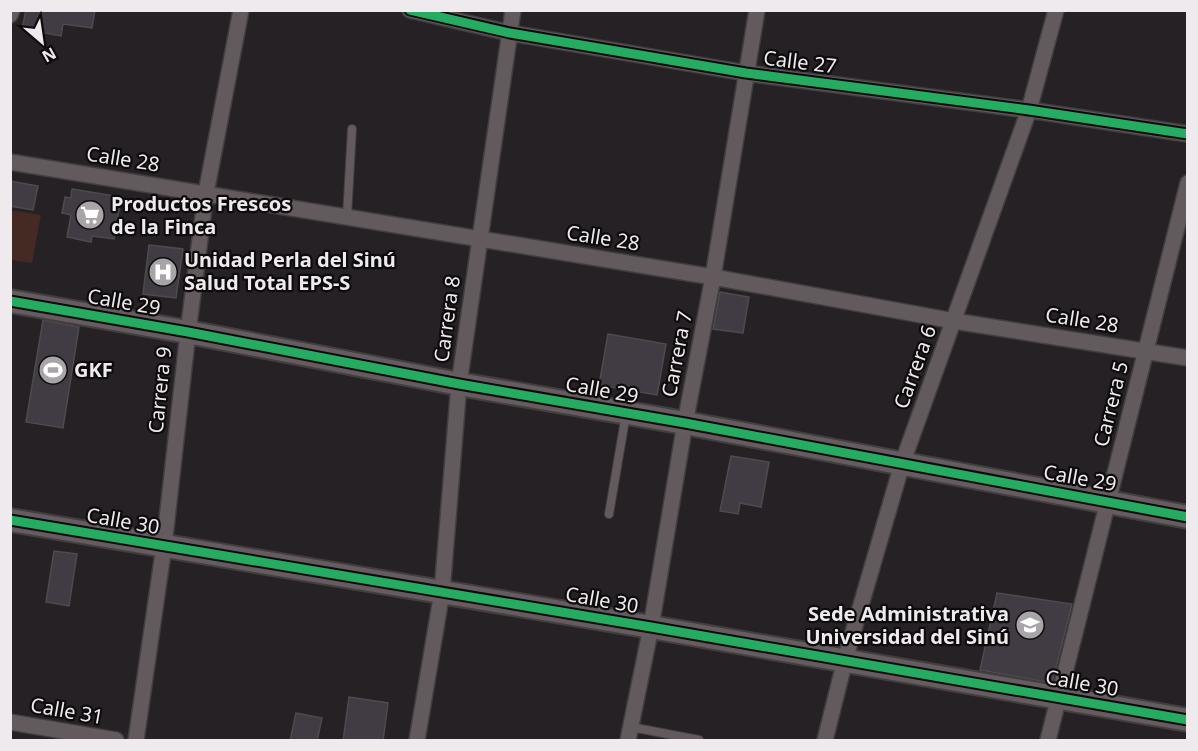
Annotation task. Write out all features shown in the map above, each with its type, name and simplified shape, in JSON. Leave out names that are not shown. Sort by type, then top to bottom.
[{"type":"street","points":[[10,15],[12,10]]},
{"type":"street","name":"Carrera 9","points":[[136,741],[164,546],[206,193],[241,10]]},
{"type":"street","name":"Calle 27","points":[[410,10],[510,33],[746,73],[1029,110],[1188,134]]},
{"type":"street","name":"Carrera 8","points":[[417,741],[442,592],[459,384],[513,10]]},
{"type":"street","name":"Carrera 7","points":[[629,734],[651,627],[713,277],[757,10]]},
{"type":"street","name":"Carrera 6","points":[[825,741],[845,660],[902,464],[1029,110],[1056,10]]},
{"type":"street","name":"Calle 28","points":[[10,162],[347,216],[480,240],[713,277],[954,321],[1188,358]]},
{"type":"street","name":"Carrera 5","points":[[1048,741],[1188,183]]},
{"type":"street","name":"Calle 29","points":[[10,301],[188,332],[459,384],[686,423],[1188,517]]},
{"type":"street","name":"Calle 30","points":[[10,520],[651,627],[1188,720]]},
{"type":"street","name":"Calle 31","points":[[10,722],[116,741]]},
{"type":"lane","points":[[347,216],[352,129]]},
{"type":"lane","points":[[609,514],[626,413]]},
{"type":"lane","points":[[629,734],[699,741]]},
{"type":"shaded area","points":[[10,210],[41,215],[32,263],[11,260]]},
{"type":"building","points":[[26,10],[95,10],[92,28],[63,24],[61,36],[22,29]]},
{"type":"building","points":[[10,181],[38,186],[33,210],[10,206]]},
{"type":"building","points":[[72,189],[121,197],[114,239],[92,236],[91,242],[67,237],[71,215],[62,213],[65,197],[71,198]]},
{"type":"building","points":[[149,245],[183,249],[176,298],[143,294]]},
{"type":"building","points":[[720,292],[749,297],[743,333],[713,329]]},
{"type":"building","points":[[43,320],[79,327],[63,428],[26,422]]},
{"type":"building","points":[[608,334],[666,344],[657,395],[599,385]]},
{"type":"building","points":[[731,456],[769,462],[761,507],[740,503],[738,514],[720,511]]},
{"type":"building","points":[[54,551],[77,554],[69,606],[46,602]]},
{"type":"building","name":"Sede Administrativa Universidad del Sinú","points":[[997,593],[1072,604],[1052,683],[980,670]]},
{"type":"building","points":[[349,697],[388,703],[383,741],[343,741]]},
{"type":"building","points":[[296,713],[322,718],[317,741],[290,741]]},
{"type":"cycle path","points":[[410,10],[510,33],[746,73],[1029,110],[1188,134]]},
{"type":"cycle path","points":[[10,301],[1188,517]]},
{"type":"cycle path","points":[[10,520],[651,627],[1188,720]]},
{"type":"place","name":"Productos Frescos de la Finca","points":[[90,215]]},
{"type":"place","name":"Unidad Perla del Sinú Salud Total EPS-S","points":[[163,272]]},
{"type":"place","name":"GKF","points":[[53,370]]},
{"type":"place","name":"Sede Administrativa Universidad del Sinú","points":[[1030,625]]}]
